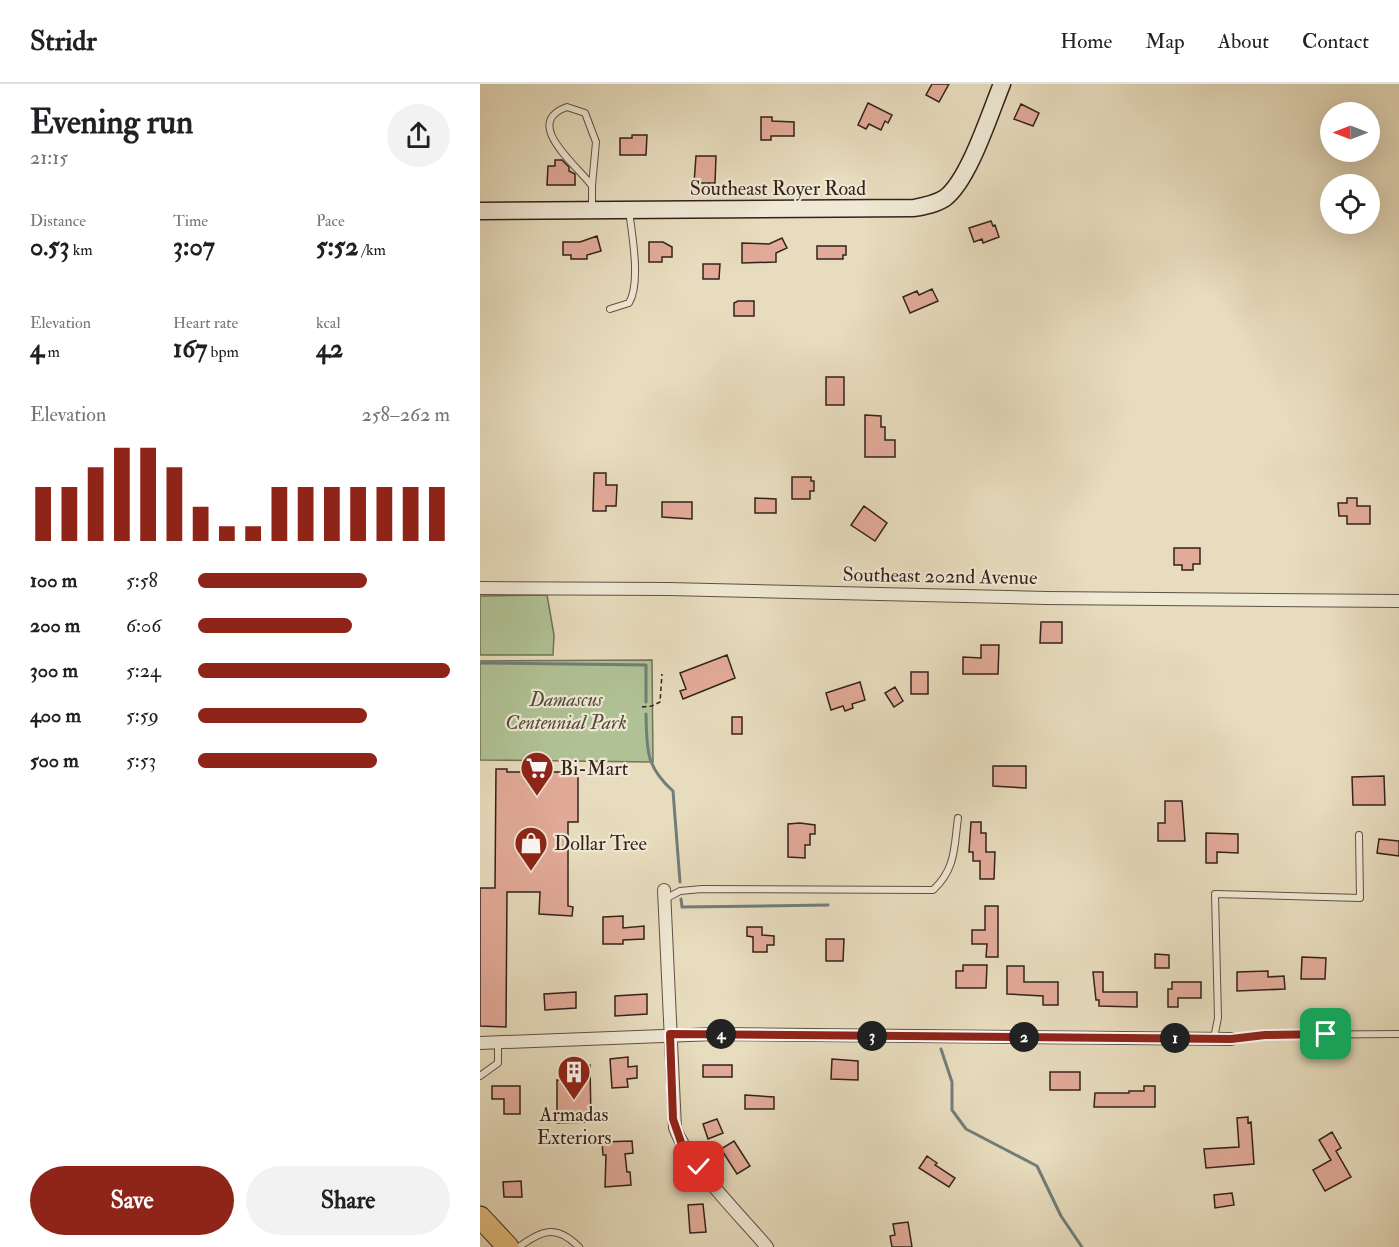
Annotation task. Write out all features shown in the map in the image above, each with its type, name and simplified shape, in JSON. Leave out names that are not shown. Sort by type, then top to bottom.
[{"type":"highway","points":[[480,1217],[508,1247]]},
{"type":"street","name":"Southeast Royer Road","points":[[480,211],[914,208],[936,203],[959,182],[1002,84]]},
{"type":"street","name":"Southeast 202nd Avenue","points":[[480,588],[668,589],[1046,598],[1399,601]]},
{"type":"street","points":[[665,895],[673,1119],[678,1137],[699,1167],[767,1247]]},
{"type":"street","points":[[480,1043],[670,1034],[1231,1039]]},
{"type":"lane","points":[[592,186],[555,146],[550,137],[550,121],[553,115],[561,109],[567,107],[585,113],[597,142],[592,210]]},
{"type":"lane","points":[[610,309],[629,303],[633,297],[634,256],[629,210]]},
{"type":"lane","points":[[665,895],[702,889],[933,890],[944,881],[951,868],[958,818]]},
{"type":"lane","points":[[1214,1038],[1218,1018],[1215,894],[1360,898],[1359,835]]},
{"type":"lane","points":[[1231,1039],[1265,1035],[1399,1034]]},
{"type":"lane","points":[[480,1076],[498,1063],[498,1042]]},
{"type":"lane","points":[[519,1247],[531,1238],[554,1231],[567,1235],[579,1247]]},
{"type":"path","points":[[642,707],[660,702],[662,674]]},
{"type":"green space","points":[[547,595],[554,635],[553,655],[480,655],[480,596]]},
{"type":"green space","name":"Damascus Centennial Park","points":[[652,660],[653,762],[480,760],[480,661]]},
{"type":"building","points":[[932,84],[949,84],[939,102],[926,95]]},
{"type":"building","points":[[868,103],[892,115],[888,123],[885,121],[881,130],[869,124],[866,129],[858,125]]},
{"type":"building","points":[[1021,104],[1039,113],[1033,126],[1014,119]]},
{"type":"building","points":[[761,117],[772,117],[772,121],[794,122],[794,136],[771,136],[771,140],[761,140]]},
{"type":"building","points":[[632,135],[647,135],[646,155],[620,155],[620,138],[632,138]]},
{"type":"building","points":[[696,156],[716,156],[715,183],[694,183]]},
{"type":"building","points":[[555,160],[562,160],[569,167],[569,171],[575,174],[575,185],[547,185],[548,166],[555,166]]},
{"type":"building","points":[[991,221],[999,237],[983,243],[982,239],[974,242],[969,228]]},
{"type":"building","points":[[597,236],[601,251],[587,255],[587,259],[571,259],[571,255],[563,255],[563,242],[580,242]]},
{"type":"building","points":[[782,238],[787,248],[776,253],[776,262],[742,263],[742,243],[769,244]]},
{"type":"building","points":[[649,242],[663,242],[672,247],[672,257],[662,257],[662,262],[649,262]]},
{"type":"building","points":[[817,246],[846,246],[846,255],[843,255],[843,259],[817,259]]},
{"type":"building","points":[[703,264],[720,264],[719,279],[703,279]]},
{"type":"building","points":[[932,289],[938,301],[910,313],[903,297],[917,291],[919,295]]},
{"type":"building","points":[[754,301],[754,316],[734,316],[734,303]]},
{"type":"building","points":[[826,377],[844,377],[844,405],[826,405]]},
{"type":"building","points":[[865,415],[881,416],[881,427],[885,427],[885,440],[895,440],[895,457],[865,457]]},
{"type":"building","points":[[594,473],[606,473],[606,485],[617,485],[616,506],[606,506],[606,511],[593,511]]},
{"type":"building","points":[[792,477],[811,477],[811,481],[814,481],[814,491],[810,491],[810,499],[792,499]]},
{"type":"building","points":[[755,498],[776,499],[776,513],[755,513]]},
{"type":"building","points":[[1347,498],[1357,498],[1357,506],[1370,506],[1370,524],[1347,524],[1347,516],[1339,516],[1338,503],[1347,503]]},
{"type":"building","points":[[662,502],[692,502],[692,519],[662,517]]},
{"type":"building","points":[[864,506],[887,523],[875,541],[851,525]]},
{"type":"building","points":[[1174,548],[1200,548],[1200,564],[1193,564],[1193,570],[1182,570],[1182,565],[1174,565]]},
{"type":"building","points":[[1041,622],[1062,622],[1062,643],[1040,643]]},
{"type":"building","points":[[981,645],[999,645],[998,674],[963,674],[963,657],[981,658]]},
{"type":"building","points":[[727,655],[735,678],[683,699],[680,691],[686,689],[680,673]]},
{"type":"building","points":[[911,672],[928,672],[928,694],[911,694]]},
{"type":"building","points":[[860,682],[865,700],[852,704],[853,708],[845,711],[843,706],[831,710],[826,693]]},
{"type":"building","points":[[895,687],[903,701],[894,707],[885,693]]},
{"type":"building","points":[[732,717],[742,717],[742,734],[732,734]]},
{"type":"building","points":[[993,766],[1026,766],[1026,788],[993,786]]},
{"type":"building","points":[[496,769],[507,769],[507,772],[578,772],[578,822],[568,822],[568,906],[573,907],[572,916],[539,914],[540,892],[507,892],[506,1027],[480,1026],[480,888],[495,888]]},
{"type":"building","points":[[1384,776],[1385,805],[1353,805],[1352,777]]},
{"type":"building","points":[[1165,801],[1182,801],[1185,841],[1158,841],[1158,823],[1165,823]]},
{"type":"building","points":[[971,822],[981,822],[981,833],[986,833],[986,852],[995,852],[994,879],[980,879],[980,861],[973,861],[973,852],[969,852]]},
{"type":"building","points":[[788,824],[815,825],[815,834],[810,834],[810,845],[805,845],[805,858],[788,857]]},
{"type":"building","points":[[1206,833],[1238,834],[1238,853],[1217,852],[1217,863],[1206,863]]},
{"type":"building","points":[[1379,839],[1399,841],[1399,856],[1377,853]]},
{"type":"building","points":[[985,906],[998,906],[998,957],[986,957],[987,944],[972,944],[972,930],[985,930]]},
{"type":"building","points":[[623,916],[623,928],[644,926],[644,939],[623,940],[623,944],[603,944],[603,917]]},
{"type":"building","points":[[747,927],[762,927],[762,935],[774,936],[774,945],[767,945],[767,952],[753,952],[753,937],[747,936]]},
{"type":"building","points":[[826,939],[844,939],[843,961],[826,961]]},
{"type":"building","points":[[1155,954],[1169,955],[1169,968],[1155,968]]},
{"type":"building","points":[[1302,957],[1326,958],[1325,979],[1301,979]]},
{"type":"building","points":[[963,965],[987,965],[986,988],[956,988],[956,971],[963,971]]},
{"type":"building","points":[[1007,966],[1024,966],[1024,982],[1058,982],[1058,1005],[1043,1005],[1043,996],[1007,994]]},
{"type":"building","points":[[1268,971],[1268,977],[1284,976],[1285,989],[1237,991],[1237,972]]},
{"type":"building","points":[[1093,972],[1103,972],[1103,992],[1137,992],[1137,1007],[1099,1006],[1099,1000],[1096,1000]]},
{"type":"building","points":[[1172,982],[1201,982],[1201,998],[1178,998],[1178,1007],[1168,1007],[1168,989],[1172,989]]},
{"type":"building","points":[[576,992],[576,1008],[545,1010],[544,994]]},
{"type":"building","points":[[647,994],[647,1014],[615,1016],[615,996]]},
{"type":"building","points":[[628,1057],[628,1067],[637,1066],[637,1078],[627,1079],[628,1087],[612,1088],[610,1059]]},
{"type":"building","points":[[832,1059],[858,1061],[858,1080],[831,1079]]},
{"type":"building","name":"Armadas Exteriors","points":[[590,1065],[591,1122],[557,1123],[557,1080],[570,1080],[569,1066]]},
{"type":"building","points":[[703,1065],[732,1065],[732,1077],[703,1077]]},
{"type":"building","points":[[1050,1072],[1080,1072],[1080,1090],[1050,1090]]},
{"type":"building","points":[[492,1086],[520,1086],[520,1114],[504,1114],[504,1099],[492,1099]]},
{"type":"building","points":[[1144,1086],[1155,1086],[1155,1107],[1094,1107],[1095,1093],[1144,1091]]},
{"type":"building","points":[[745,1095],[774,1097],[774,1109],[745,1109]]},
{"type":"building","points":[[1248,1117],[1248,1123],[1251,1122],[1254,1164],[1206,1168],[1204,1149],[1239,1147],[1237,1118]]},
{"type":"building","points":[[717,1119],[723,1133],[708,1139],[703,1124]]},
{"type":"building","points":[[1332,1132],[1341,1148],[1336,1151],[1351,1177],[1325,1191],[1313,1170],[1331,1160],[1319,1140]]},
{"type":"building","points":[[632,1141],[633,1153],[625,1154],[631,1185],[605,1187],[606,1155],[603,1155],[602,1142]]},
{"type":"building","points":[[734,1141],[750,1166],[737,1174],[721,1149]]},
{"type":"building","points":[[927,1156],[937,1163],[935,1165],[955,1178],[949,1187],[919,1168]]},
{"type":"building","points":[[521,1181],[522,1197],[504,1197],[503,1182]]},
{"type":"building","points":[[1232,1193],[1234,1205],[1215,1208],[1214,1195]]},
{"type":"building","points":[[703,1204],[706,1232],[690,1233],[688,1205]]},
{"type":"building","points":[[908,1222],[912,1247],[892,1247],[890,1236],[895,1235],[893,1224]]},
{"type":"waterway","points":[[480,663],[646,665],[646,702]]},
{"type":"waterway","points":[[646,714],[649,756],[652,765],[673,791],[680,882]]},
{"type":"waterway","points":[[681,899],[682,907],[828,905]]},
{"type":"waterway","points":[[941,1049],[952,1082],[952,1110],[966,1129],[1037,1166],[1061,1216],[1082,1247]]},
{"type":"place","name":"Bi-Mart","points":[[537,797]]},
{"type":"place","name":"Dollar Tree","points":[[531,872]]},
{"type":"place","name":"Armadas Exteriors","points":[[574,1101]]},
{"type":"route","points":[[699,1167],[682,1145],[673,1119],[670,1034],[1231,1039],[1265,1035],[1326,1034]]}]
